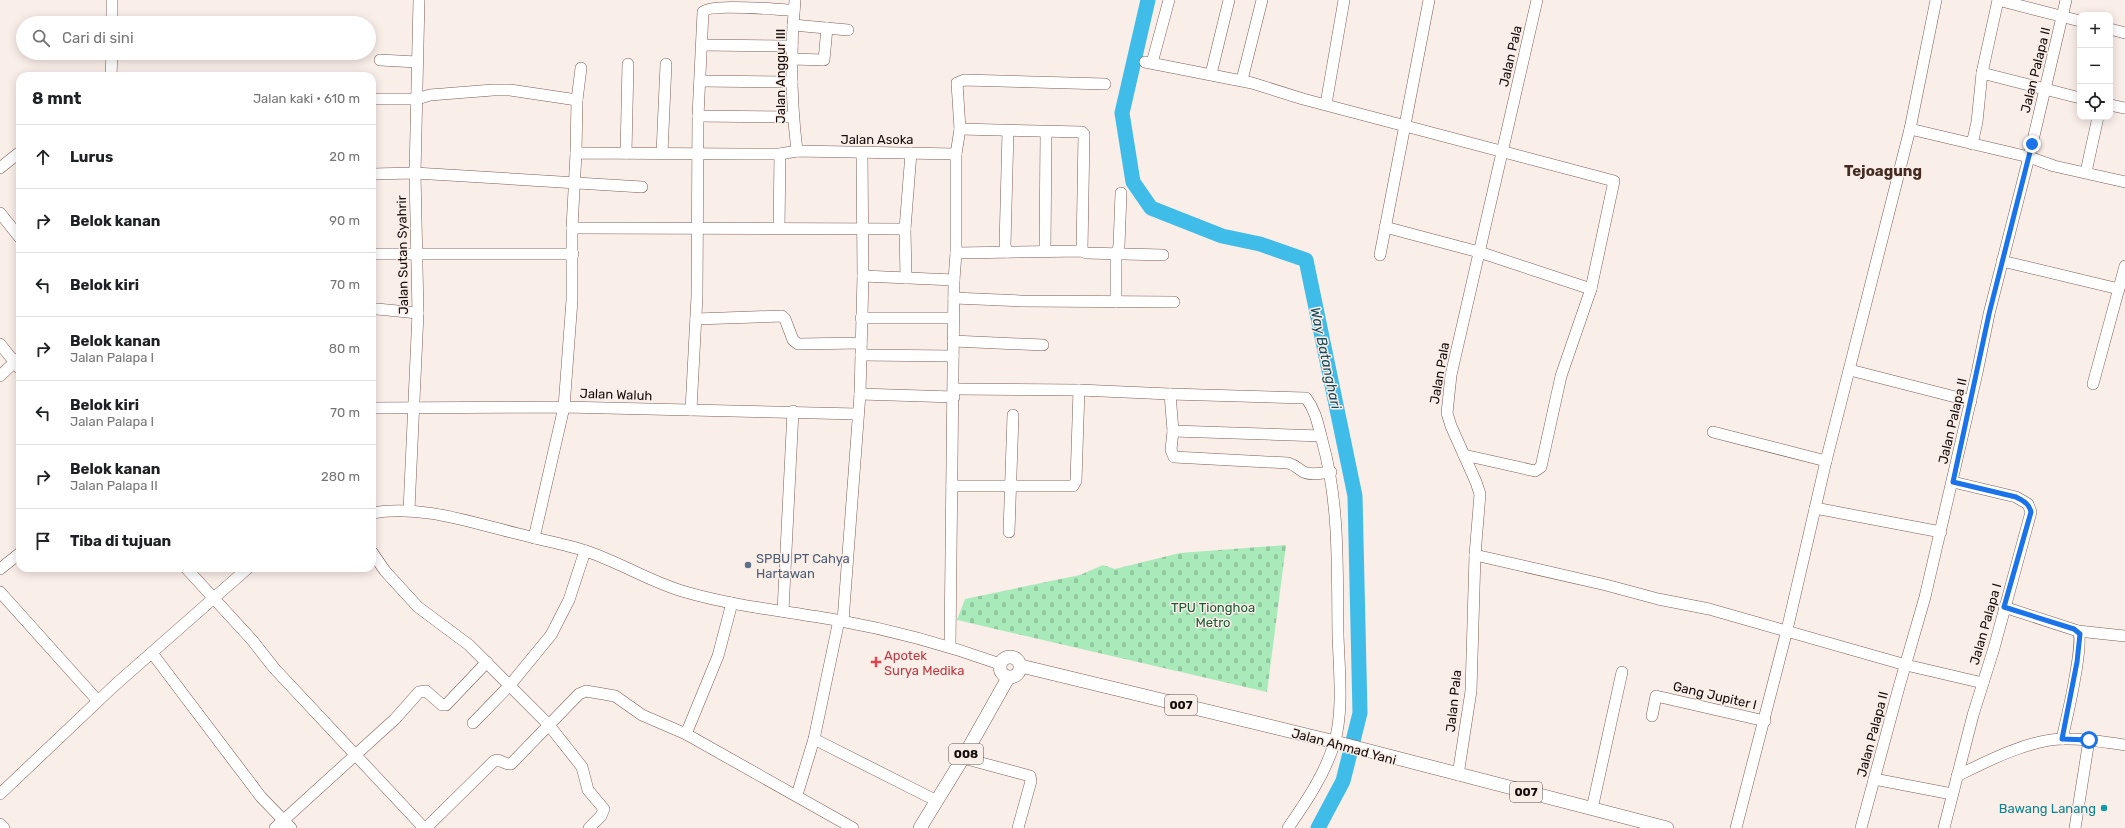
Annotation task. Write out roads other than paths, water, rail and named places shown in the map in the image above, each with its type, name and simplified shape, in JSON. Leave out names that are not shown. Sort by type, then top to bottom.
[{"type":"main road","points":[[1008,678],[1000,671],[1000,664],[1002,660],[1010,656],[1017,659],[1021,666]]},
{"type":"main road","name":"Jalan Ahmad Yani","points":[[1021,666],[1338,743],[1667,828]]},
{"type":"main road","name":"008","points":[[920,828],[963,758],[1008,678],[1018,674],[1021,666]]},
{"type":"street","points":[[112,0],[112,16]]},
{"type":"street","name":"Jalan Sutan Syahrir","points":[[409,510],[415,408],[418,313],[415,173],[419,0]]},
{"type":"street","points":[[1168,0],[1148,62],[1242,80],[1303,99],[1503,150],[1614,181],[1591,289],[1561,376],[1540,469],[1535,471],[1464,454]]},
{"type":"street","points":[[1211,74],[1229,0]]},
{"type":"street","points":[[1242,80],[1262,0]]},
{"type":"street","points":[[1326,104],[1344,0]]},
{"type":"street","points":[[1380,254],[1429,0]]},
{"type":"street","name":"Jalan Pala","points":[[1458,775],[1471,691],[1475,555],[1480,494],[1464,454],[1450,426],[1447,405],[1451,375],[1537,0]]},
{"type":"street","points":[[1736,828],[1765,721],[1826,461],[1910,128],[1936,0]]},
{"type":"street","points":[[1972,144],[1977,122],[1982,74],[1998,0],[2062,18],[2077,20]]},
{"type":"street","name":"Jalan Palapa II","points":[[1861,828],[1941,532],[2002,261],[2029,157],[2066,0]]},
{"type":"street","points":[[691,410],[696,319],[698,116],[703,12],[708,8],[724,4],[794,5]]},
{"type":"street","name":"Jalan Anggur III","points":[[794,5],[792,82],[793,117],[797,151]]},
{"type":"street","points":[[793,25],[848,30]]},
{"type":"street","points":[[792,59],[824,60],[827,28]]},
{"type":"street","points":[[2113,30],[2125,33]]},
{"type":"street","points":[[702,45],[792,46]]},
{"type":"street","points":[[111,72],[112,60]]},
{"type":"street","points":[[380,60],[417,62]]},
{"type":"street","points":[[626,153],[628,64]]},
{"type":"street","points":[[662,153],[666,64]]},
{"type":"street","points":[[534,538],[564,407],[572,300],[572,228],[577,100],[581,68]]},
{"type":"street","points":[[1982,74],[2077,97]]},
{"type":"street","points":[[700,81],[792,82]]},
{"type":"street","points":[[950,646],[954,393],[953,318],[956,253],[956,154],[960,128],[957,87],[960,81],[1105,84]]},
{"type":"street","points":[[376,99],[417,99],[430,95],[510,90],[577,100]]},
{"type":"street","points":[[2113,106],[2125,108]]},
{"type":"street","points":[[698,116],[793,117]]},
{"type":"street","points":[[2086,172],[2097,120]]},
{"type":"street","points":[[960,128],[1008,131],[1082,132],[1085,135],[1082,251]]},
{"type":"street","points":[[1910,128],[2029,157],[2054,166],[2125,182]]},
{"type":"street","points":[[1007,252],[1008,131]]},
{"type":"street","points":[[1045,252],[1046,132]]},
{"type":"street","name":"Jalan Asoka","points":[[576,153],[780,154],[797,151],[956,154]]},
{"type":"street","points":[[797,795],[814,739],[841,621],[860,394],[863,276],[862,153]]},
{"type":"street","points":[[906,278],[905,229],[911,153]]},
{"type":"street","points":[[779,228],[780,154]]},
{"type":"street","points":[[0,168],[16,155]]},
{"type":"street","points":[[376,174],[415,173],[642,187]]},
{"type":"street","points":[[1116,302],[1116,254],[1118,246],[1121,193]]},
{"type":"street","points":[[0,213],[16,233]]},
{"type":"street","points":[[1385,226],[1479,252],[1591,289]]},
{"type":"street","points":[[572,228],[905,229]]},
{"type":"street","points":[[956,253],[1082,251],[1086,253],[1163,255]]},
{"type":"street","points":[[376,254],[573,254]]},
{"type":"street","points":[[2002,261],[2119,290]]},
{"type":"street","points":[[2094,384],[2125,266]]},
{"type":"street","points":[[863,276],[954,280]]},
{"type":"street","points":[[954,298],[1174,302]]},
{"type":"street","points":[[377,310],[418,313]]},
{"type":"street","points":[[696,319],[782,316],[785,319],[793,340],[798,344],[861,343]]},
{"type":"street","points":[[861,318],[953,318]]},
{"type":"street","points":[[953,341],[1043,345]]},
{"type":"street","points":[[0,344],[16,361]]},
{"type":"street","points":[[861,356],[953,356]]},
{"type":"street","points":[[0,376],[16,364]]},
{"type":"street","points":[[1850,370],[1971,401]]},
{"type":"street","points":[[860,394],[1079,390],[1306,398],[1312,406],[1331,472],[1338,556],[1338,743],[1288,828]]},
{"type":"street","points":[[952,486],[1071,486],[1074,484],[1078,445],[1079,390]]},
{"type":"street","points":[[1170,394],[1173,431],[1171,450],[1174,456],[1288,463],[1296,465],[1303,472],[1319,474],[1331,472]]},
{"type":"street","name":"Jalan Waluh","points":[[376,408],[564,407],[793,411],[858,414]]},
{"type":"street","points":[[783,611],[793,411]]},
{"type":"street","points":[[1009,532],[1013,415]]},
{"type":"street","points":[[1173,431],[1321,436]]},
{"type":"street","points":[[1713,432],[1826,461]]},
{"type":"street","name":"Jalan Palapa I","points":[[1944,828],[1952,794],[2031,512],[2025,501],[2016,497],[1953,482]]},
{"type":"street","points":[[1815,508],[1941,532]]},
{"type":"street","points":[[376,512],[409,510],[455,518],[585,551],[625,566],[653,581],[682,591],[732,603],[841,621],[950,646],[1000,664]]},
{"type":"street","points":[[473,724],[510,685],[551,635],[569,600],[585,551]]},
{"type":"street","points":[[1475,555],[1606,585],[1658,599],[1709,609],[1906,665],[1983,683]]},
{"type":"street","points":[[0,569],[16,556]]},
{"type":"street","points":[[376,558],[385,571],[418,607],[469,645],[510,685],[548,724],[582,767],[588,790],[604,809],[601,816],[589,828]]},
{"type":"street","points":[[190,572],[274,668],[425,828],[447,809],[494,761],[500,760],[507,764],[511,764],[548,724],[579,694],[586,691],[615,696],[642,715],[686,734],[797,795],[853,828]]},
{"type":"street","points":[[0,794],[98,701],[243,572]]},
{"type":"street","points":[[0,592],[98,701]]},
{"type":"street","points":[[686,734],[718,656],[732,603]]},
{"type":"street","points":[[2004,607],[2078,631],[2125,636]]},
{"type":"street","points":[[2062,739],[2081,639],[2078,631]]},
{"type":"street","points":[[152,653],[283,826],[394,719],[419,692],[426,691],[442,705],[446,705],[487,662]]},
{"type":"street","points":[[1592,809],[1622,672]]},
{"type":"street","name":"Gang Jupiter I","points":[[1652,716],[1656,696],[1765,721]]},
{"type":"street","points":[[814,739],[937,801]]},
{"type":"street","points":[[1957,776],[1997,756],[2031,745],[2062,739],[2089,740],[2125,745]]},
{"type":"street","points":[[2075,828],[2089,740]]},
{"type":"street","points":[[963,758],[1030,776],[1031,781],[1018,828]]},
{"type":"street","points":[[1874,779],[1952,794]]},
{"type":"street","points":[[0,824],[4,828]]},
{"type":"waterway","name":"Way Batanghari","points":[[1148,0],[1122,113],[1133,182],[1151,208],[1222,236],[1260,244],[1306,260],[1355,496],[1360,713],[1343,781],[1318,828]]},
{"type":"place","name":"SPBU PT Cahya Hartawan","points":[[748,565]]},
{"type":"place","name":"Apotek Surya Medika","points":[[876,662]]},
{"type":"place","name":"Bawang Lanang","points":[[2104,808]]},
{"type":"district","name":"Tejoagung","points":[[1883,171]]},
{"type":"park label","name":"TPU Tionghoa Metro","points":[[1213,614]]}]
